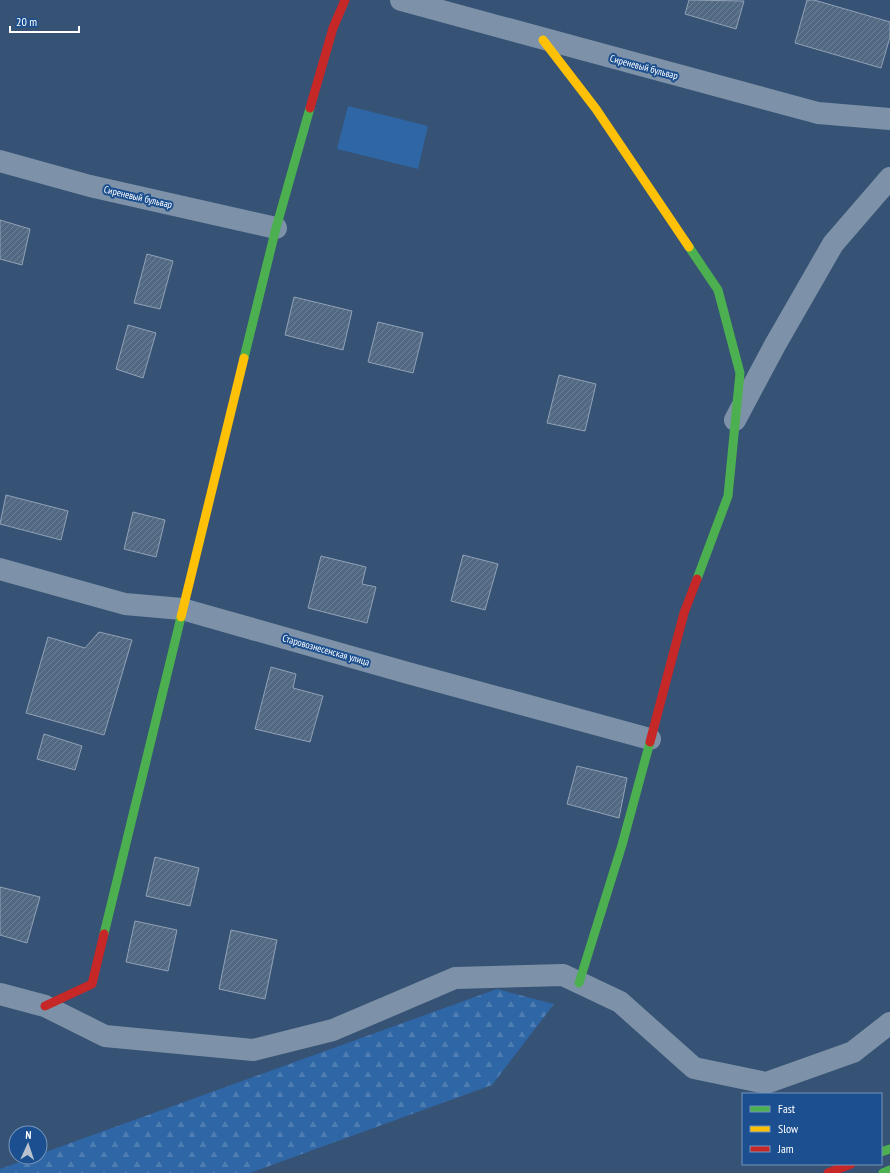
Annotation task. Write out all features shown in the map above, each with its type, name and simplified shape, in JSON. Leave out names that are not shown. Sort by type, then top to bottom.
[{"type":"street","points":[[45,1006],[92,984],[182,609],[276,228],[333,28],[345,0]]},
{"type":"street","name":"Сиреневый бульвар","points":[[401,0],[543,40],[818,113],[890,119]]},
{"type":"street","points":[[543,40],[596,109],[718,290],[740,373],[728,496],[684,613],[622,845],[579,983]]},
{"type":"street","name":"Сиреневый бульвар","points":[[0,161],[90,186],[276,228]]},
{"type":"street","points":[[735,421],[775,345],[833,244],[890,178]]},
{"type":"street","name":"Старовознесенская улица","points":[[0,569],[125,604],[182,609],[415,675],[650,739]]},
{"type":"street","points":[[0,994],[45,1006],[105,1036],[253,1050],[333,1030],[455,978],[563,975],[620,1002],[694,1068],[766,1083],[853,1052],[890,1023]]},
{"type":"street","points":[[828,1173],[848,1165]]},
{"type":"street","points":[[883,1173],[890,1170]]},
{"type":"green space","points":[[348,106],[428,126],[418,169],[337,149]]},
{"type":"green space","points":[[497,989],[554,1004],[492,1085],[250,1173],[0,1173],[0,1169],[11,1165],[48,1165],[48,1151]]},
{"type":"building","points":[[689,0],[744,1],[736,29],[685,14]]},
{"type":"building","points":[[807,0],[814,0],[890,22],[890,37],[881,68],[795,43]]},
{"type":"building","points":[[0,220],[30,229],[22,265],[0,259]]},
{"type":"building","points":[[147,254],[173,261],[160,309],[134,303]]},
{"type":"building","points":[[294,297],[352,311],[343,350],[285,335]]},
{"type":"building","points":[[378,322],[423,333],[413,373],[368,362]]},
{"type":"building","points":[[128,325],[156,333],[143,378],[116,369]]},
{"type":"building","points":[[559,375],[596,384],[585,431],[547,423]]},
{"type":"building","points":[[6,495],[68,511],[61,540],[0,524]]},
{"type":"building","points":[[133,512],[165,520],[156,557],[124,549]]},
{"type":"building","points":[[463,555],[498,564],[485,610],[451,601]]},
{"type":"building","points":[[321,556],[366,567],[362,584],[376,587],[367,623],[308,608]]},
{"type":"building","points":[[99,632],[132,640],[104,735],[26,713],[48,637],[85,648]]},
{"type":"building","points":[[271,667],[296,674],[293,688],[323,696],[310,742],[255,729]]},
{"type":"building","points":[[44,734],[82,746],[75,770],[37,759]]},
{"type":"building","points":[[577,766],[627,778],[619,818],[567,804]]},
{"type":"building","points":[[155,857],[199,868],[190,906],[146,896]]},
{"type":"building","points":[[0,887],[40,897],[27,943],[0,935]]},
{"type":"building","points":[[135,921],[177,930],[168,971],[126,962]]},
{"type":"building","points":[[231,930],[277,940],[265,999],[219,989]]},
{"type":"traffic: fast","points":[[244,358],[276,228],[310,108]]},
{"type":"traffic: fast","points":[[689,247],[718,290],[740,373],[728,496],[697,579]]},
{"type":"traffic: fast","points":[[104,934],[181,617]]},
{"type":"traffic: fast","points":[[579,983],[622,845],[650,742]]},
{"type":"traffic: fast","points":[[882,1152],[890,1149]]},
{"type":"traffic: fast","points":[[883,1173],[890,1170]]},
{"type":"traffic: slow","points":[[543,40],[596,109],[689,247]]},
{"type":"traffic: slow","points":[[181,617],[244,358]]},
{"type":"traffic: jam","points":[[310,108],[333,28],[345,0]]},
{"type":"traffic: jam","points":[[650,742],[684,613],[697,579]]},
{"type":"traffic: jam","points":[[45,1006],[92,984],[104,934]]},
{"type":"traffic: jam","points":[[828,1173],[848,1165]]}]
